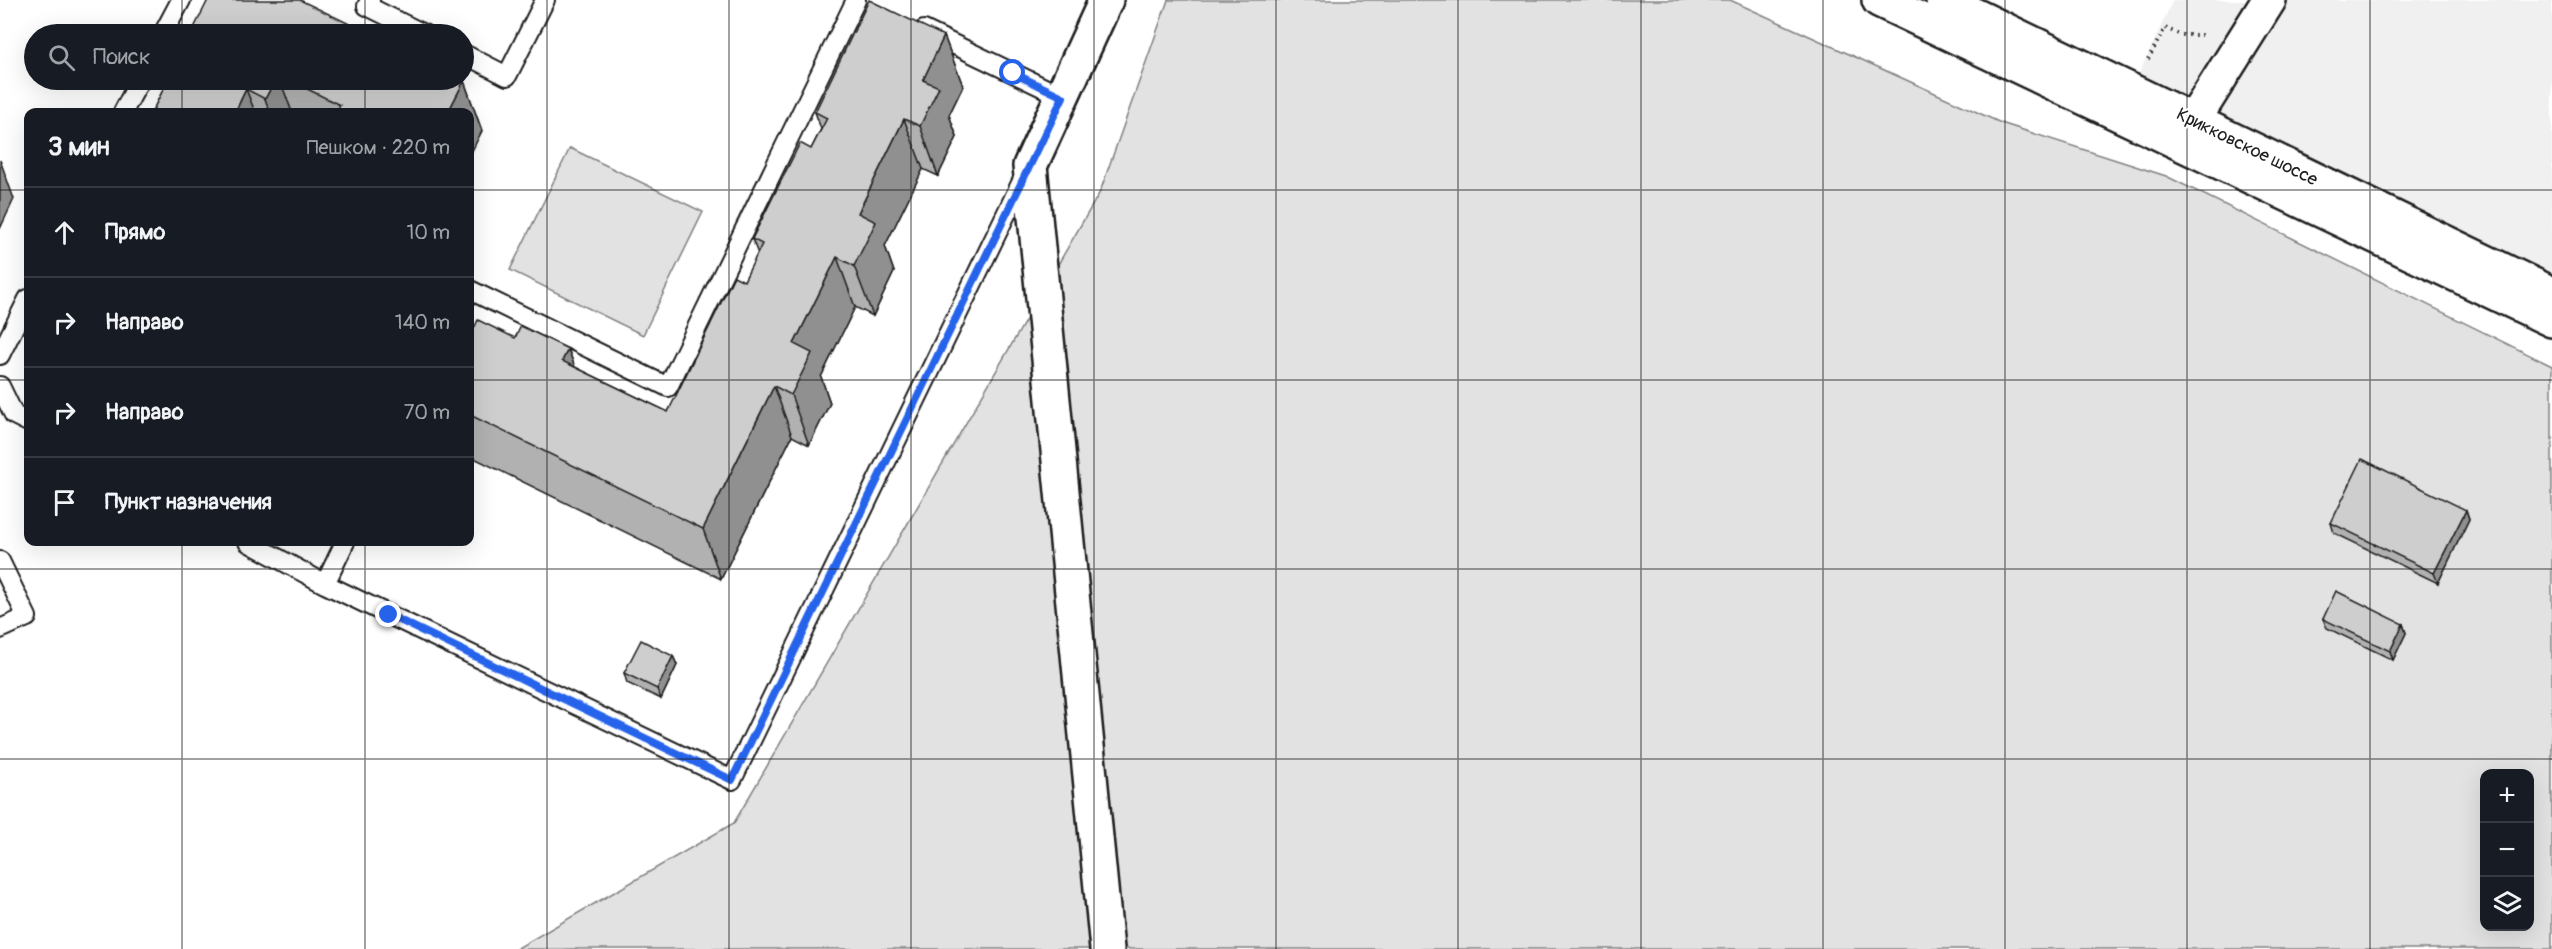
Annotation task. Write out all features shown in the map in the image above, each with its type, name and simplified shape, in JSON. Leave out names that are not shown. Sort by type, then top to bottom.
[{"type":"main road","points":[[1106,0],[1030,166],[1107,949]]},
{"type":"main road","points":[[1879,0],[2552,320]]},
{"type":"main road","name":"Крикковское шоссе","points":[[1943,0],[2552,294]]},
{"type":"main road","points":[[2193,121],[2269,0]]},
{"type":"lane","points":[[168,24],[180,0]]},
{"type":"lane","points":[[474,59],[507,76],[545,0]]},
{"type":"lane","points":[[363,2],[405,24]]},
{"type":"lane","points":[[474,292],[668,387],[863,2]]},
{"type":"lane","points":[[903,20],[1063,97]]},
{"type":"lane","points":[[125,108],[135,90]]},
{"type":"lane","points":[[255,546],[325,584],[732,780],[1030,166]]},
{"type":"lane","points":[[0,355],[24,307]]},
{"type":"lane","points":[[0,386],[14,415],[24,420]]},
{"type":"lane","points":[[325,584],[343,546]]},
{"type":"lane","points":[[0,561],[27,617],[0,629]]},
{"type":"shaded area","points":[[1168,0],[1730,0],[2001,123],[2166,176],[2552,366],[2552,949],[516,949],[734,823],[1100,192]]},
{"type":"shaded area","points":[[2173,0],[2552,0],[2552,293],[2131,91]]},
{"type":"shaded area","points":[[570,148],[703,212],[643,335],[510,270]]},
{"type":"building","points":[[208,0],[300,0],[349,24],[196,24]]},
{"type":"building","points":[[869,0],[944,36],[923,80],[939,87],[920,126],[904,119],[858,213],[876,222],[854,266],[837,257],[794,344],[812,353],[791,395],[774,386],[703,529],[474,417],[474,328],[478,320],[515,338],[521,326],[568,349],[562,361],[668,412],[734,276],[744,281],[762,244],[752,239],[800,143],[811,149],[827,118],[815,112]]},
{"type":"building","points":[[163,90],[246,90],[237,108],[154,108]]},
{"type":"building","points":[[248,90],[270,90],[265,99]]},
{"type":"building","points":[[309,90],[459,90],[450,108],[338,108],[340,105]]},
{"type":"building","points":[[2362,459],[2466,510],[2434,573],[2331,523]]},
{"type":"building","points":[[2336,591],[2403,624],[2390,651],[2323,619]]},
{"type":"building","points":[[641,640],[673,656],[657,689],[624,673]]},
{"type":"route","points":[[389,615],[732,780],[1063,97],[1013,73]]}]
